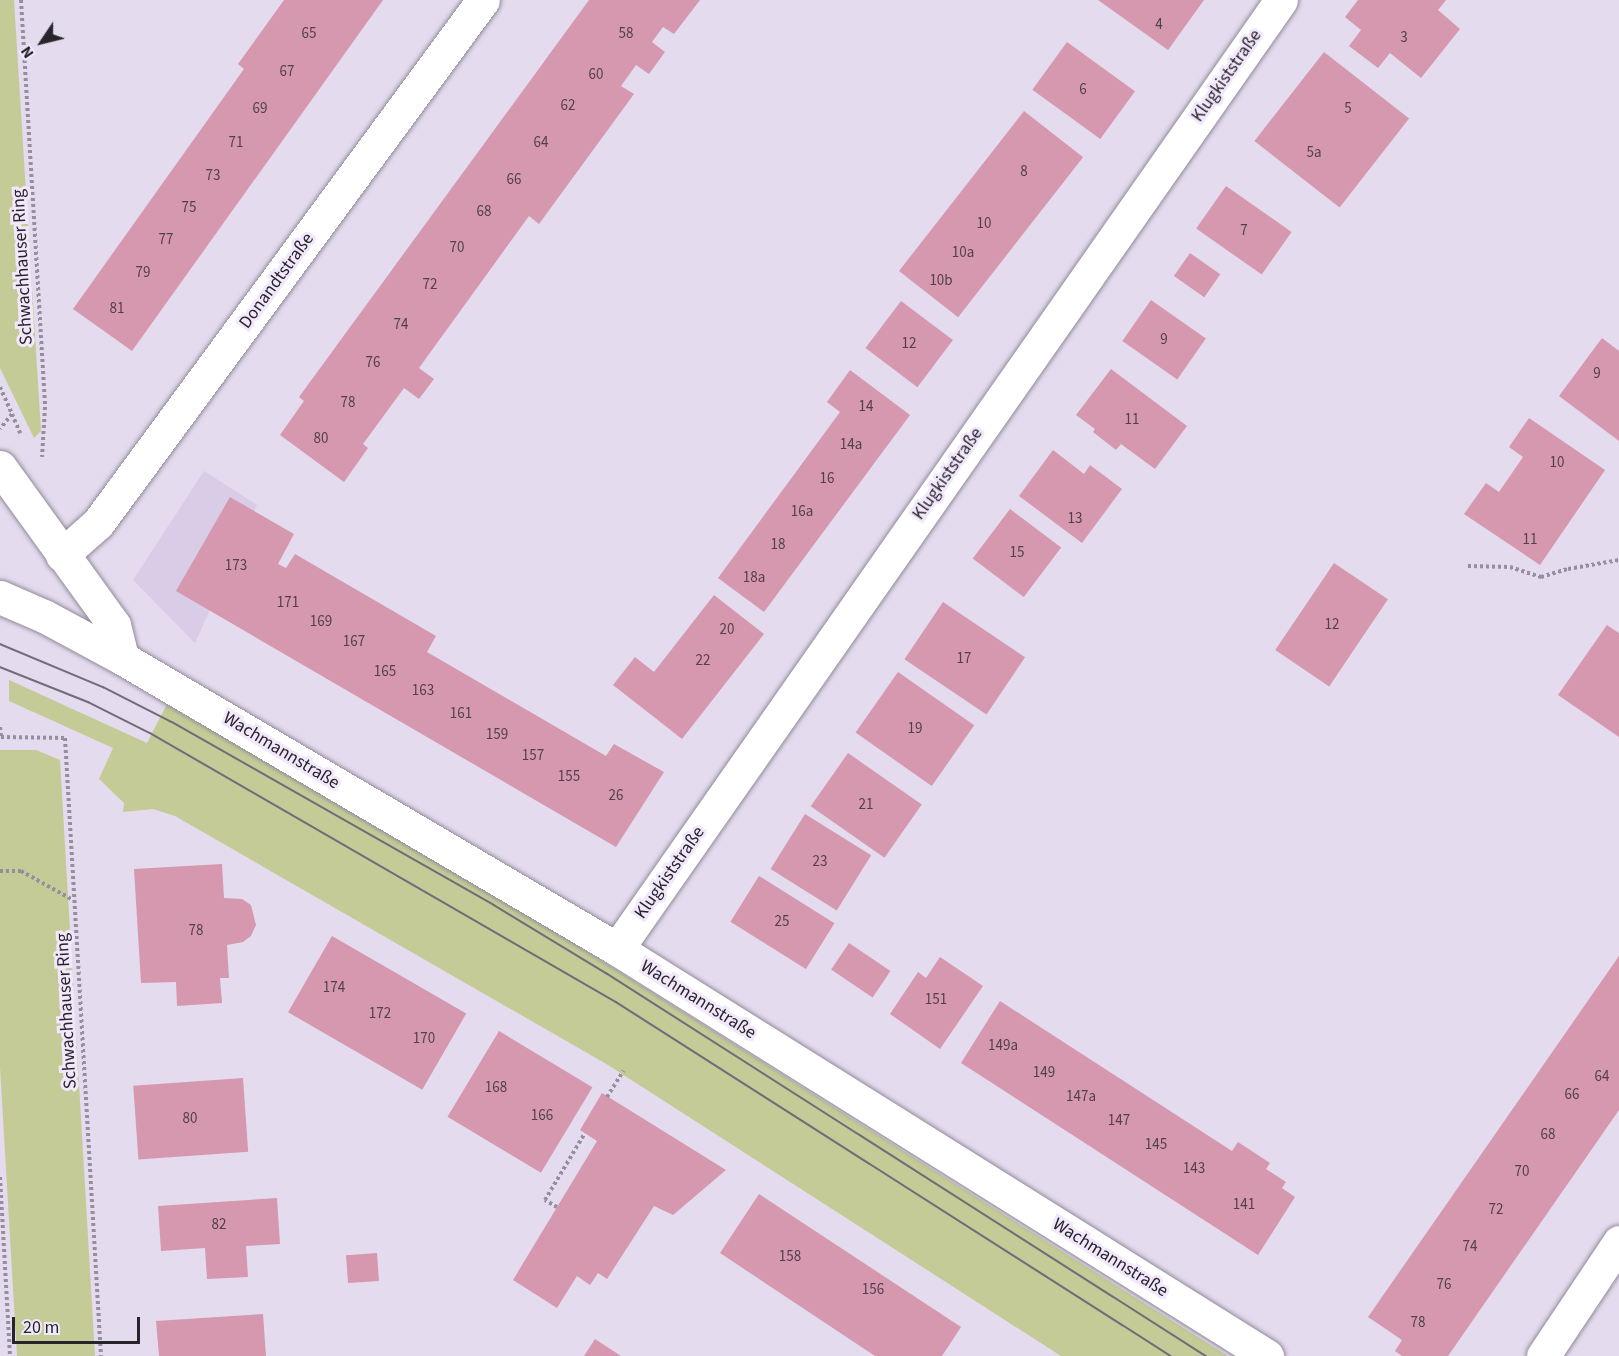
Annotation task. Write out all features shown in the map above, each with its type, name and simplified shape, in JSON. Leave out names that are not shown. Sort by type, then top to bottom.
[{"type":"street","name":"Donandtstraße","points":[[62,555],[98,523],[483,0]]},
{"type":"street","name":"Klugkiststraße","points":[[616,949],[1281,0]]},
{"type":"street","points":[[0,467],[114,625],[122,658]]},
{"type":"street","name":"Wachmannstraße","points":[[0,597],[44,616],[122,658],[616,949],[1267,1356]]},
{"type":"street","points":[[1543,1356],[1619,1242]]},
{"type":"path","name":"Schwachhauser Ring","points":[[21,0],[45,407],[41,483],[21,498]]},
{"type":"path","points":[[0,387],[12,414],[0,429]]},
{"type":"path","points":[[1468,566],[1510,567],[1542,577],[1568,569],[1619,560]]},
{"type":"path","name":"Schwachhauser Ring","points":[[0,727],[1,737],[64,738],[101,1356]]},
{"type":"path","points":[[0,871],[21,871],[74,901]]},
{"type":"path","points":[[607,1097],[623,1071]]},
{"type":"path","points":[[557,1207],[546,1200],[585,1133]]},
{"type":"path","points":[[0,1178],[10,1356]]},
{"type":"shaded area","points":[[204,471],[257,505],[195,643],[133,580]]},
{"type":"green space","points":[[0,0],[14,0],[41,431],[34,438],[0,368]]},
{"type":"green space","points":[[9,680],[147,743],[167,704],[512,904],[1228,1356],[1061,1356],[608,1065],[175,816],[153,809],[123,812],[124,803],[99,779],[113,748],[9,701]]},
{"type":"green space","points":[[0,750],[36,750],[60,760],[95,1356],[17,1356],[0,1067]]},
{"type":"building","points":[[284,0],[383,0],[132,351],[73,309],[244,69],[238,64]]},
{"type":"building","points":[[589,0],[700,0],[674,34],[663,27],[652,42],[665,52],[649,74],[636,65],[621,86],[634,94],[539,224],[529,216],[419,368],[434,379],[419,399],[404,388],[363,444],[368,448],[344,482],[280,435],[304,401],[299,397]]},
{"type":"building","points":[[1098,0],[1204,0],[1168,50]]},
{"type":"building","points":[[1358,0],[1446,0],[1438,10],[1460,29],[1421,78],[1390,53],[1378,68],[1349,46],[1361,30],[1345,17]]},
{"type":"building","points":[[1067,42],[1135,91],[1100,139],[1032,90]]},
{"type":"building","points":[[1324,52],[1409,118],[1340,208],[1254,141]]},
{"type":"building","points":[[1024,111],[1083,157],[958,317],[899,271]]},
{"type":"building","points":[[1226,186],[1292,232],[1262,274],[1196,229]]},
{"type":"building","points":[[1190,253],[1220,274],[1204,297],[1174,276]]},
{"type":"building","points":[[1151,300],[1206,338],[1177,379],[1122,341]]},
{"type":"building","points":[[901,301],[953,340],[917,387],[865,348]]},
{"type":"building","points":[[1602,338],[1619,351],[1619,441],[1559,396]]},
{"type":"building","points":[[1111,369],[1187,426],[1155,469],[1121,444],[1116,450],[1093,432],[1095,429],[1076,415]]},
{"type":"building","points":[[850,370],[910,415],[764,612],[718,578],[840,412],[827,402]]},
{"type":"building","points":[[1529,418],[1605,470],[1540,565],[1464,514],[1486,483],[1499,492],[1523,457],[1509,447]]},
{"type":"building","points":[[1053,450],[1084,474],[1090,465],[1122,489],[1082,543],[1019,496]]},
{"type":"building","points":[[230,497],[294,534],[278,564],[286,568],[295,554],[436,636],[427,652],[606,756],[614,744],[664,772],[616,847],[176,591]]},
{"type":"building","points":[[1010,509],[1061,548],[1024,597],[973,559]]},
{"type":"building","points":[[1334,563],[1388,599],[1329,686],[1275,650]]},
{"type":"building","points":[[714,595],[764,634],[682,739],[613,685],[635,657],[654,672]]},
{"type":"building","points":[[943,602],[1025,657],[986,715],[904,659]]},
{"type":"building","points":[[1607,625],[1619,633],[1619,737],[1558,695]]},
{"type":"building","points":[[898,672],[974,725],[932,786],[856,733]]},
{"type":"building","points":[[848,753],[922,805],[884,858],[811,806]]},
{"type":"building","points":[[805,814],[871,855],[837,910],[771,869]]},
{"type":"building","points":[[222,864],[224,898],[242,899],[251,905],[256,925],[251,936],[243,942],[227,945],[229,978],[220,978],[222,1003],[177,1006],[176,982],[141,983],[134,869]]},
{"type":"building","points":[[759,876],[834,923],[806,969],[730,922]]},
{"type":"building","points":[[332,936],[466,1014],[422,1090],[288,1012]]},
{"type":"building","points":[[849,943],[890,971],[873,997],[831,970]]},
{"type":"building","points":[[1619,956],[1619,1110],[1448,1356],[1402,1356],[1395,1351],[1402,1340],[1368,1317]]},
{"type":"building","points":[[940,957],[983,986],[940,1049],[890,1014],[918,972],[926,978]]},
{"type":"building","points":[[1000,1001],[1232,1151],[1238,1142],[1270,1163],[1266,1169],[1286,1182],[1282,1188],[1295,1197],[1258,1255],[961,1063]]},
{"type":"building","points":[[499,1031],[592,1087],[541,1173],[447,1117]]},
{"type":"building","points":[[243,1078],[248,1152],[138,1159],[133,1086]]},
{"type":"building","points":[[602,1093],[726,1170],[673,1215],[654,1206],[607,1279],[598,1273],[590,1285],[577,1276],[557,1308],[513,1280],[597,1141],[580,1130]]},
{"type":"building","points":[[759,1194],[961,1327],[942,1356],[875,1356],[720,1253]]},
{"type":"building","points":[[277,1198],[280,1244],[246,1246],[248,1277],[207,1279],[205,1248],[161,1251],[158,1206]]},
{"type":"building","points":[[377,1253],[379,1281],[348,1283],[346,1255]]},
{"type":"building","points":[[263,1314],[266,1356],[159,1356],[156,1321]]},
{"type":"building","points":[[595,1339],[621,1356],[584,1356]]},
{"type":"tram line","points":[[0,644],[103,687],[172,722],[494,905],[606,973],[1206,1356]]},
{"type":"tram line","points":[[0,667],[88,702],[150,733],[616,1002],[1171,1356]]}]
